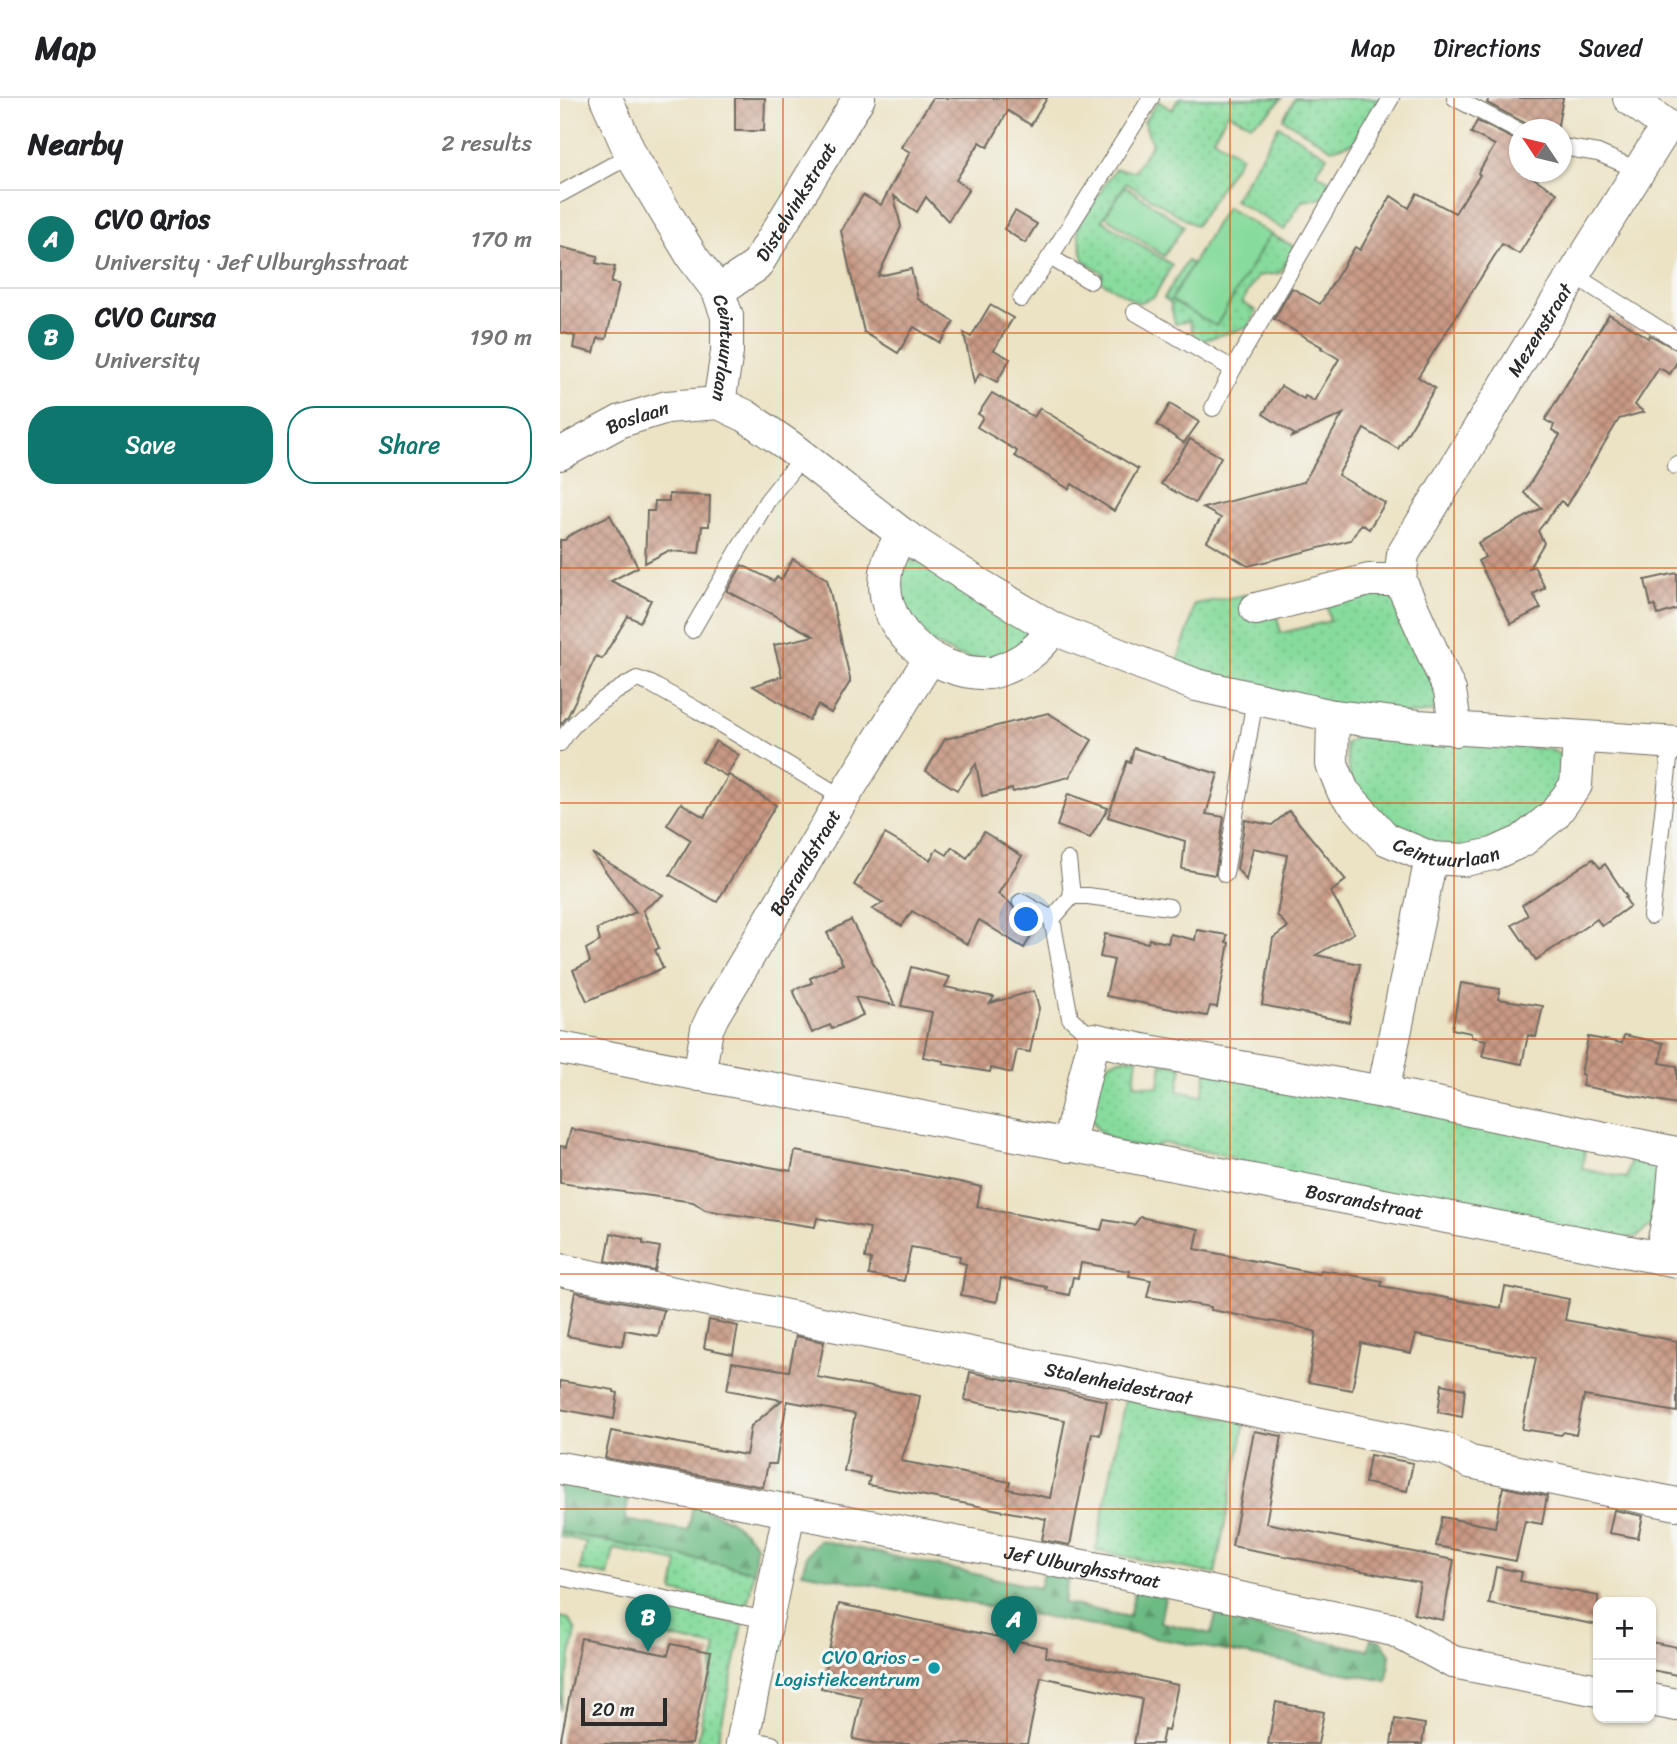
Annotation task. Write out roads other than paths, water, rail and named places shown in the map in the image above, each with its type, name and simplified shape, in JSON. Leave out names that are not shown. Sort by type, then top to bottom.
[{"type":"street","name":"Ceintuurlaan","points":[[606,98],[631,155],[693,258],[718,291],[727,316],[727,352],[719,403],[746,416],[902,534],[976,583],[1054,629],[1196,685],[1255,699],[1333,716],[1456,730],[1674,743]]},
{"type":"street","name":"Distelvinkstraat","points":[[718,291],[756,267],[859,98]]},
{"type":"street","name":"Mezenstraat","points":[[1400,580],[1403,554],[1411,539],[1638,170],[1672,128],[1629,98]]},
{"type":"street","name":"Boslaan","points":[[560,454],[621,421],[667,407],[719,403]]},
{"type":"street","points":[[902,534],[888,563],[886,594],[891,618],[907,639],[930,657],[964,670],[991,673],[1023,661],[1036,651],[1054,629]]},
{"type":"street","points":[[1256,609],[1369,580],[1400,580],[1450,691],[1456,730]]},
{"type":"street","name":"Bosrandstraat","points":[[699,1075],[707,1028],[713,1016],[930,657]]},
{"type":"street","name":"Ceintuurlaan","points":[[1333,716],[1332,764],[1343,791],[1385,839],[1431,858],[1465,860],[1493,854],[1522,841],[1543,824],[1554,815],[1576,785],[1578,738]]},
{"type":"street","points":[[1383,1092],[1431,858]]},
{"type":"street","points":[[1068,1146],[1094,1039]]},
{"type":"street","name":"Bosrandstraat","points":[[560,1048],[1669,1260],[1677,1152],[1383,1092],[1143,1051],[1094,1039]]},
{"type":"street","name":"Stalenheidestraat","points":[[560,1270],[1445,1449],[1470,1462],[1677,1504]]},
{"type":"street","name":"Jef Ulburghsstraat","points":[[560,1468],[1098,1569],[1394,1630],[1453,1662],[1593,1689]]},
{"type":"street","points":[[752,1742],[767,1620],[789,1512]]},
{"type":"street","points":[[1656,1701],[1677,1705]]},
{"type":"lane","points":[[1021,299],[1151,98]]},
{"type":"lane","points":[[1213,408],[1391,98]]},
{"type":"lane","points":[[1455,98],[1509,126]]},
{"type":"lane","points":[[1572,149],[1598,153],[1638,170]]},
{"type":"lane","points":[[560,194],[631,155]]},
{"type":"lane","points":[[1049,257],[1090,281]]},
{"type":"lane","points":[[1574,275],[1677,340]]},
{"type":"lane","points":[[1135,312],[1233,369]]},
{"type":"lane","points":[[692,630],[767,501],[802,457]]},
{"type":"lane","points":[[560,743],[569,729],[612,692],[637,679],[697,710],[843,798]]},
{"type":"lane","points":[[1225,874],[1255,699]]},
{"type":"lane","points":[[1651,916],[1674,743]]},
{"type":"lane","points":[[1052,919],[1072,896],[1068,860]]},
{"type":"lane","points":[[1072,896],[1169,907]]},
{"type":"lane","points":[[1021,902],[1052,919]]},
{"type":"lane","points":[[1052,919],[1070,1018],[1094,1039]]},
{"type":"lane","points":[[560,1577],[767,1620]]},
{"type":"place","name":"CVO Cursa","points":[[648,1652]]},
{"type":"place","name":"CVO Qrios","points":[[1014,1654]]},
{"type":"place","name":"CVO Qrios - Logistiekcentrum","points":[[934,1668]]}]
